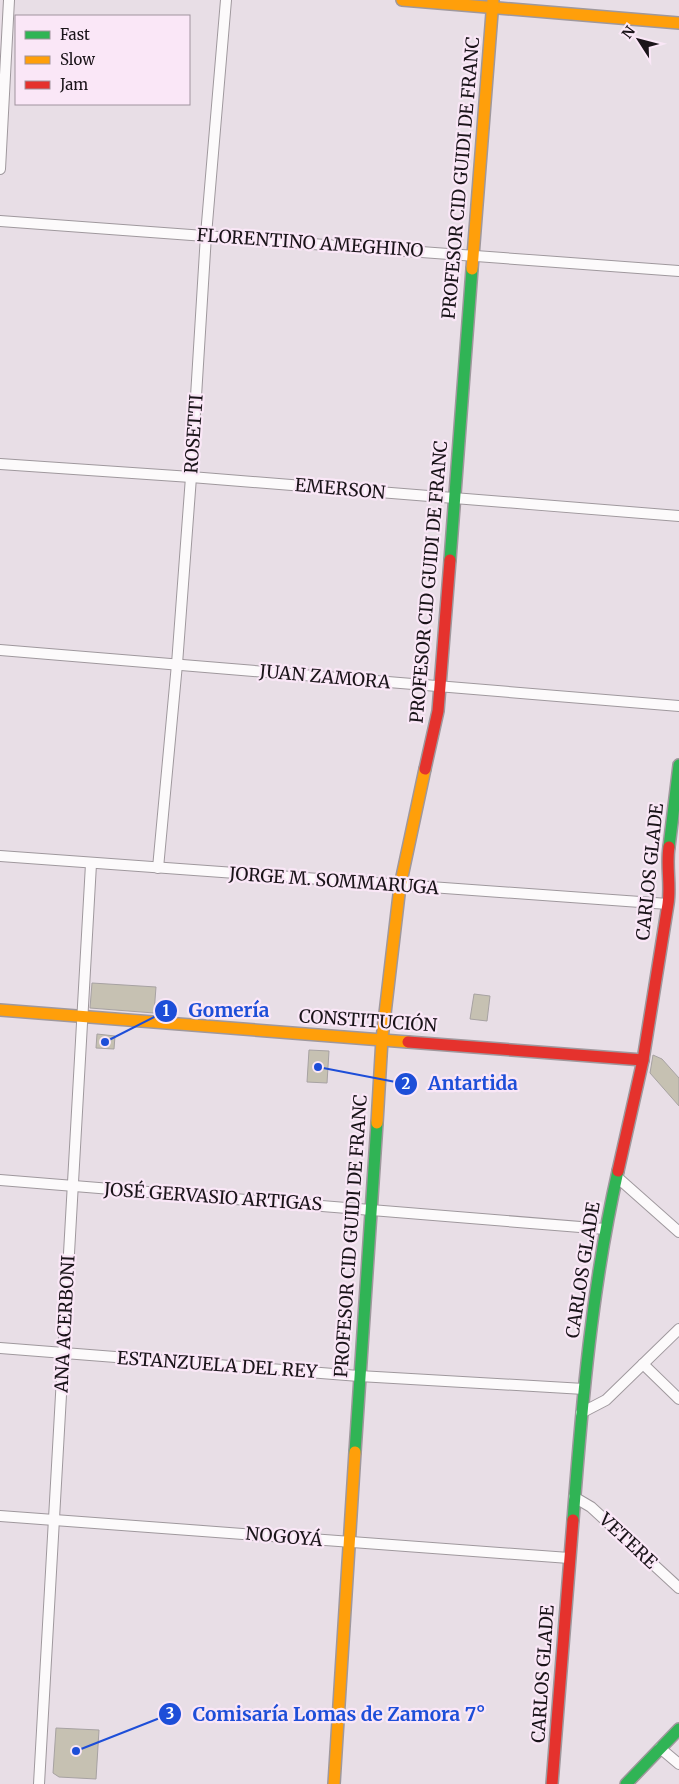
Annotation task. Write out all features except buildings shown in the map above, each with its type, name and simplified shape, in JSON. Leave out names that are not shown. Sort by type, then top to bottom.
[{"type":"street","points":[[0,169],[9,0]]},
{"type":"street","name":"ROSETTI","points":[[158,868],[177,664],[206,235],[226,0]]},
{"type":"street","points":[[402,0],[493,4],[679,22]]},
{"type":"street","name":"PROFESOR CID GUIDI DE FRANC","points":[[334,1784],[382,1039],[400,886],[434,730],[440,686],[493,4]]},
{"type":"street","name":"FLORENTINO AMEGHINO","points":[[0,221],[679,271]]},
{"type":"street","name":"EMERSON","points":[[0,464],[191,477],[679,516]]},
{"type":"street","name":"JUAN ZAMORA","points":[[0,650],[679,706]]},
{"type":"street","name":"CARLOS GLADE","points":[[552,1784],[581,1413],[605,1229],[643,1060],[668,904],[674,890],[667,859],[679,765]]},
{"type":"street","name":"JORGE M. SOMMARUGA","points":[[0,856],[668,904]]},
{"type":"street","name":"ANA ACERBONI","points":[[39,1784],[91,864]]},
{"type":"street","name":"CONSTITUCIÓN","points":[[0,1010],[643,1060]]},
{"type":"street","points":[[617,1177],[679,1232]]},
{"type":"street","name":"JOSÉ GERVASIO ARTIGAS","points":[[0,1180],[605,1229]]},
{"type":"street","points":[[581,1413],[606,1400],[679,1329]]},
{"type":"street","name":"ESTANZUELA DEL REY","points":[[0,1348],[359,1376],[584,1390]]},
{"type":"street","points":[[643,1364],[679,1399]]},
{"type":"street","name":"VETERE","points":[[574,1497],[591,1507],[679,1588]]},
{"type":"street","name":"NOGOYÁ","points":[[0,1516],[569,1558]]},
{"type":"street","points":[[626,1784],[679,1729]]},
{"type":"street","points":[[660,1748],[679,1764]]},
{"type":"traffic: fast","points":[[450,560],[472,269]]},
{"type":"traffic: fast","points":[[669,847],[679,765]]},
{"type":"traffic: fast","points":[[355,1452],[377,1123]]},
{"type":"traffic: fast","points":[[573,1520],[589,1344],[601,1257],[618,1171]]},
{"type":"traffic: fast","points":[[626,1784],[679,1729]]},
{"type":"traffic: slow","points":[[402,0],[679,23]]},
{"type":"traffic: slow","points":[[472,269],[493,0]]},
{"type":"traffic: slow","points":[[377,1123],[382,1039],[400,886],[425,769]]},
{"type":"traffic: slow","points":[[0,1010],[408,1042]]},
{"type":"traffic: slow","points":[[334,1784],[355,1452]]},
{"type":"traffic: jam","points":[[425,769],[438,711],[450,560]]},
{"type":"traffic: jam","points":[[618,1171],[643,1060],[668,904],[669,847]]},
{"type":"traffic: jam","points":[[408,1042],[643,1060]]},
{"type":"traffic: jam","points":[[552,1784],[573,1520]]},
{"type":"place","name":"Gomería","points":[[105,1042]]},
{"type":"place","name":"Antartida","points":[[318,1067]]},
{"type":"place","name":"Comisaría Lomas de Zamora 7°","points":[[76,1751]]}]
